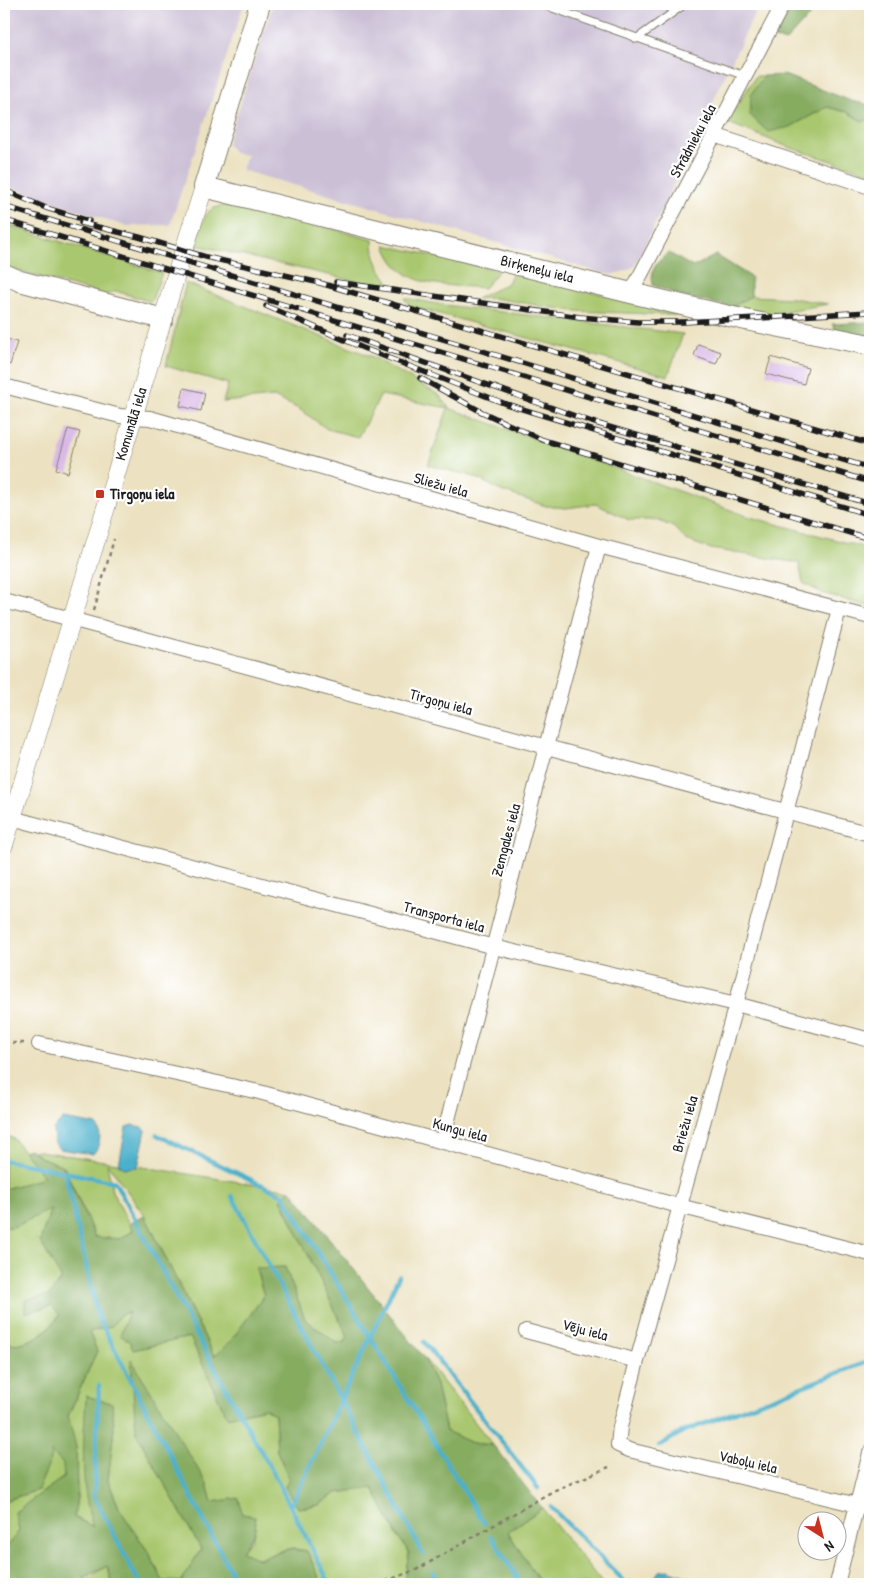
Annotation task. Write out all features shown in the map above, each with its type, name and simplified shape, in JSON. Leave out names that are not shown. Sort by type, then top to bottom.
[{"type":"main road","name":"Komunālā iela","points":[[204,188],[260,4]]},
{"type":"main road","name":"Birķeneļu iela","points":[[204,188],[746,320],[870,345]]},
{"type":"main road","points":[[4,274],[163,319]]},
{"type":"street","name":"Strādnieku iela","points":[[631,292],[782,4]]},
{"type":"street","points":[[714,136],[870,187]]},
{"type":"street","name":"Komunālā iela","points":[[4,845],[11,806],[72,621],[204,188]]},
{"type":"street","name":"Sliežu iela","points":[[4,386],[120,416],[150,418],[599,546],[870,617]]},
{"type":"street","name":"Zemgales iela","points":[[442,1142],[599,546]]},
{"type":"street","name":"Tirgoņu iela","points":[[4,601],[72,621],[870,834]]},
{"type":"street","name":"Briežu iela","points":[[618,1445],[620,1427],[636,1361],[736,1004],[839,609]]},
{"type":"street","name":"Transporta iela","points":[[11,806],[494,947],[736,1004],[870,1040]]},
{"type":"street","name":"Kungu iela","points":[[39,1044],[259,1092],[679,1206],[870,1254]]},
{"type":"street","name":"Vēju iela","points":[[526,1331],[636,1361]]},
{"type":"street","name":"Vaboļu iela","points":[[618,1445],[629,1450],[864,1506]]},
{"type":"street","points":[[837,1584],[864,1506],[870,1453]]},
{"type":"lane","points":[[542,4],[636,39],[745,76]]},
{"type":"lane","points":[[636,39],[685,4]]},
{"type":"path","points":[[4,1043],[39,1044]]},
{"type":"path","points":[[378,1584],[418,1570],[553,1492],[609,1467]]},
{"type":"shaded area","points":[[4,4],[244,4],[170,225],[125,226],[4,185]]},
{"type":"shaded area","points":[[273,4],[759,4],[638,260],[633,267],[610,275],[241,170],[247,155],[234,153],[227,144]]},
{"type":"green space","points":[[793,4],[825,4],[812,13],[785,42],[774,38]]},
{"type":"green space","points":[[784,75],[851,101],[870,105],[870,120],[862,121],[847,112],[827,107],[790,127],[768,132],[750,115],[751,94],[764,76]]},
{"type":"green space","points":[[756,76],[764,76],[751,94],[790,127],[827,107],[847,112],[862,121],[870,120],[870,173],[788,147],[726,122]]},
{"type":"green space","points":[[246,205],[373,240],[377,263],[390,284],[364,283],[196,245],[203,222],[210,211],[222,206]]},
{"type":"green space","points":[[4,224],[162,273],[151,302],[116,291],[105,295],[4,267]]},
{"type":"green space","points":[[385,245],[488,268],[498,272],[484,288],[439,285],[425,282],[401,270],[392,260]]},
{"type":"green space","points":[[669,253],[693,267],[716,255],[751,277],[751,296],[732,307],[680,296],[653,285],[652,275],[655,266]]},
{"type":"green space","points":[[512,274],[701,316],[573,311],[493,298],[476,299],[508,283]]},
{"type":"green space","points":[[186,283],[373,357],[439,395],[449,408],[750,517],[870,549],[870,607],[822,593],[803,583],[799,563],[711,549],[686,540],[673,527],[657,520],[629,520],[596,504],[566,508],[546,506],[501,491],[475,477],[428,465],[448,408],[381,395],[358,437],[327,429],[299,409],[274,397],[223,402],[228,384],[166,366]]},
{"type":"green space","points":[[751,296],[792,298],[828,304],[769,314],[732,307]]},
{"type":"green space","points":[[404,298],[444,305],[683,334],[668,376],[410,306]]},
{"type":"green space","points":[[870,322],[870,337],[836,330],[832,324]]},
{"type":"green space","points":[[4,1134],[14,1139],[45,1178],[4,1189]]},
{"type":"green space","points":[[29,1149],[40,1157],[63,1166],[95,1237],[120,1239],[133,1231],[129,1223],[145,1216],[214,1356],[229,1343],[264,1296],[256,1268],[285,1267],[305,1319],[336,1343],[344,1343],[348,1337],[281,1199],[291,1190],[424,1358],[436,1385],[446,1431],[472,1443],[493,1445],[542,1508],[508,1532],[541,1584],[404,1584],[409,1552],[397,1535],[373,1488],[336,1493],[319,1505],[298,1508],[285,1487],[289,1478],[277,1451],[275,1415],[265,1408],[227,1417],[190,1337],[133,1350],[130,1342],[120,1335],[129,1312],[120,1315],[112,1326],[89,1332],[97,1351],[68,1416],[76,1447],[77,1497],[74,1517],[93,1527],[84,1479],[86,1396],[112,1403],[114,1428],[108,1480],[119,1508],[149,1553],[163,1581],[181,1582],[201,1549],[136,1433],[131,1359],[207,1484],[212,1502],[239,1498],[242,1514],[255,1516],[254,1531],[241,1551],[258,1559],[289,1549],[307,1551],[322,1584],[113,1584],[107,1566],[80,1578],[68,1581],[43,1584],[4,1584],[4,1552],[19,1531],[15,1512],[64,1477],[63,1464],[51,1452],[52,1457],[38,1490],[4,1501],[4,1344],[29,1341],[49,1328],[60,1315],[51,1306],[25,1313],[25,1300],[50,1295],[61,1278],[40,1241],[51,1209],[16,1226],[4,1228],[4,1189],[44,1178],[24,1151]]},
{"type":"green space","points":[[33,1150],[291,1190],[281,1199],[348,1337],[344,1343],[336,1343],[305,1319],[285,1267],[256,1269],[264,1296],[229,1343],[214,1356],[145,1216],[107,1163],[112,1191],[133,1231],[120,1239],[95,1237],[64,1166],[40,1157]]},
{"type":"green space","points":[[51,1208],[40,1241],[61,1277],[51,1295],[51,1306],[60,1314],[43,1333],[29,1341],[4,1344],[4,1228],[16,1226]]},
{"type":"green space","points":[[130,1312],[130,1342],[133,1350],[190,1337],[227,1417],[265,1408],[275,1415],[277,1451],[289,1478],[285,1487],[298,1508],[319,1505],[336,1493],[373,1488],[397,1535],[409,1552],[404,1584],[322,1584],[307,1551],[287,1549],[259,1558],[247,1555],[240,1551],[252,1540],[256,1522],[212,1502],[207,1484],[167,1488],[201,1549],[181,1582],[163,1582],[149,1553],[120,1511],[108,1480],[114,1428],[86,1397],[85,1489],[94,1527],[74,1517],[77,1497],[76,1448],[68,1416],[97,1351],[89,1332],[120,1315]]},
{"type":"green space","points":[[424,1358],[493,1445],[472,1443],[446,1431],[436,1385]]},
{"type":"green space","points":[[50,1451],[64,1464],[64,1477],[15,1512],[19,1531],[4,1552],[4,1501],[38,1490]]},
{"type":"green space","points":[[542,1508],[603,1584],[541,1584],[536,1578],[508,1532]]},
{"type":"green space","points":[[107,1566],[113,1584],[69,1584],[92,1576]]},
{"type":"water","points":[[63,1119],[97,1125],[100,1140],[93,1154],[59,1149],[54,1142],[53,1129]]},
{"type":"water","points":[[132,1125],[146,1130],[138,1167],[125,1168],[119,1165],[126,1127]]},
{"type":"water","points":[[668,1570],[706,1584],[655,1584],[655,1577],[659,1571]]},
{"type":"building","points":[[4,338],[17,342],[10,365],[4,363]]},
{"type":"building","points":[[698,344],[721,352],[716,364],[694,356]]},
{"type":"building","points":[[771,357],[808,368],[804,384],[766,374]]},
{"type":"building","points":[[184,388],[205,393],[201,411],[180,406]]},
{"type":"building","points":[[68,429],[80,432],[68,473],[56,469]]},
{"type":"waterway","points":[[157,1135],[283,1195],[484,1523]]},
{"type":"waterway","points":[[4,1160],[115,1182],[215,1369],[275,1476],[330,1584]]},
{"type":"waterway","points":[[65,1172],[98,1317],[237,1584]]},
{"type":"waterway","points":[[232,1196],[423,1554]]},
{"type":"waterway","points":[[291,1506],[399,1276]]},
{"type":"waterway","points":[[424,1342],[538,1488]]},
{"type":"waterway","points":[[659,1446],[682,1432],[870,1361]]},
{"type":"waterway","points":[[99,1386],[94,1497],[140,1584]]},
{"type":"waterway","points":[[551,1507],[627,1584]]},
{"type":"waterway","points":[[492,1537],[521,1584]]},
{"type":"waterway","points":[[433,1572],[439,1584]]},
{"type":"railway","points":[[4,190],[46,208],[89,221]]},
{"type":"railway","points":[[6,207],[870,468]]},
{"type":"railway","points":[[4,220],[870,482]]},
{"type":"railway","points":[[81,223],[139,237],[206,257],[320,283],[870,444]]},
{"type":"railway","points":[[336,282],[580,317],[638,322],[684,322],[870,312]]},
{"type":"railway","points":[[266,306],[363,348],[506,404],[870,515]]},
{"type":"railway","points":[[347,335],[592,422],[870,504]]},
{"type":"railway","points":[[420,378],[482,412],[543,440],[870,539]]},
{"type":"place","name":"Tirgoņu iela","points":[[100,494]]}]
